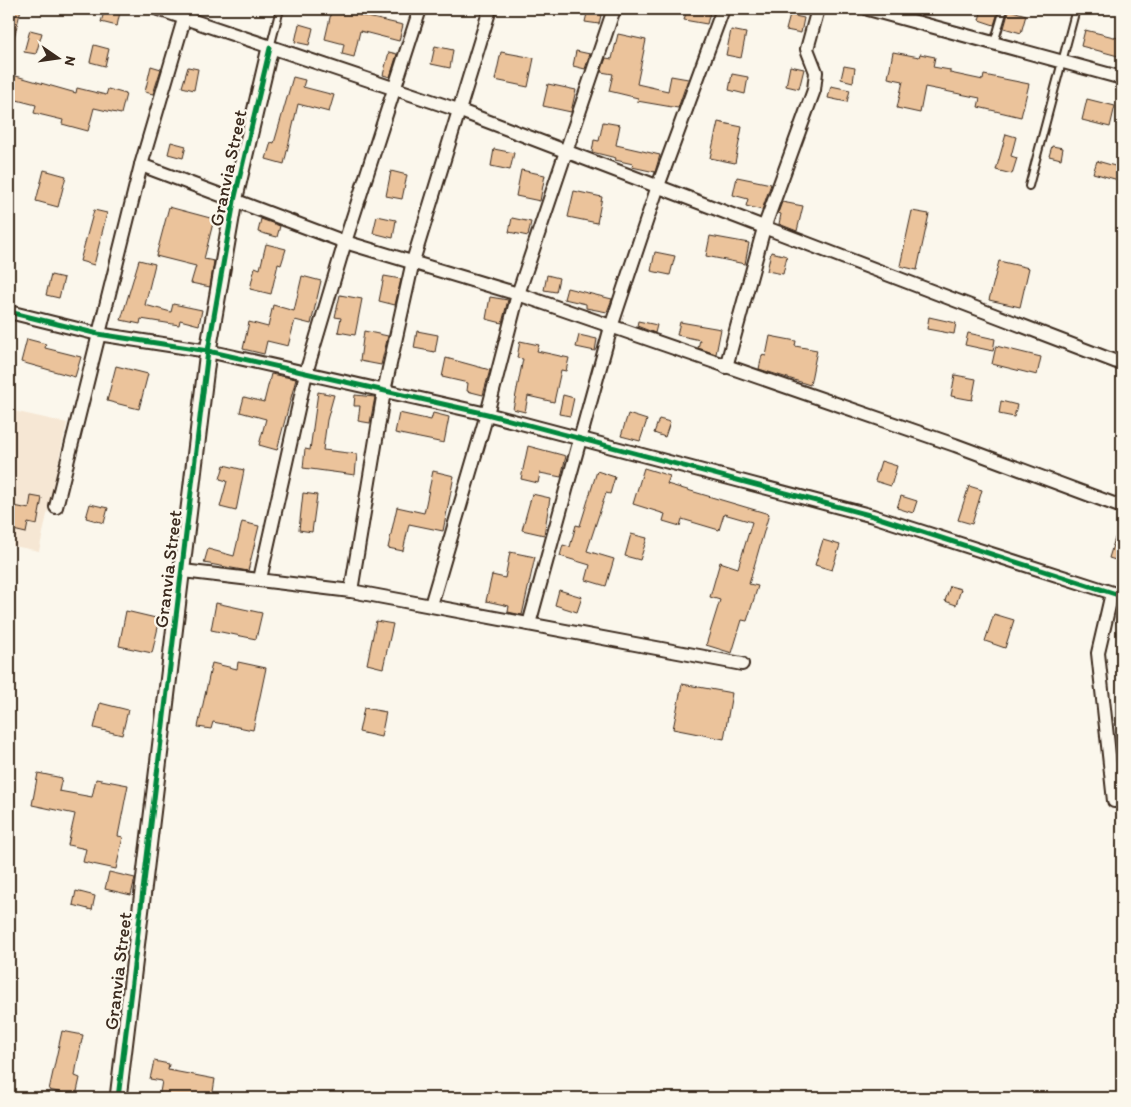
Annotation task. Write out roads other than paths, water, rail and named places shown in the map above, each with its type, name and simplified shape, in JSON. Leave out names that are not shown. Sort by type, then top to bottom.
[{"type":"street","points":[[158,9],[186,13],[270,48],[458,110],[565,153],[658,186],[1122,364]]},
{"type":"street","points":[[260,579],[306,373],[345,242],[396,90],[420,9]]},
{"type":"street","points":[[351,591],[384,391],[413,261],[490,9]]},
{"type":"street","points":[[431,605],[487,414],[518,294],[614,9]]},
{"type":"street","points":[[529,624],[611,327],[658,186],[723,9]]},
{"type":"street","points":[[726,368],[764,228],[814,90],[816,72],[807,49],[818,9]]},
{"type":"street","points":[[868,9],[1122,78]]},
{"type":"street","points":[[56,507],[141,165],[186,13]]},
{"type":"street","name":"Granvia Street","points":[[118,1098],[208,351],[234,201],[270,48]]},
{"type":"street","points":[[141,165],[345,242],[518,294],[726,368],[954,445],[1122,507]]},
{"type":"street","points":[[9,312],[98,334],[208,351],[487,414],[579,440],[873,516],[1117,594],[1098,653],[1114,801]]},
{"type":"street","points":[[183,571],[351,591],[742,664]]},
{"type":"lane","points":[[270,48],[280,9]]},
{"type":"lane","points":[[994,43],[1004,9]]},
{"type":"lane","points":[[1029,186],[1076,9]]}]
